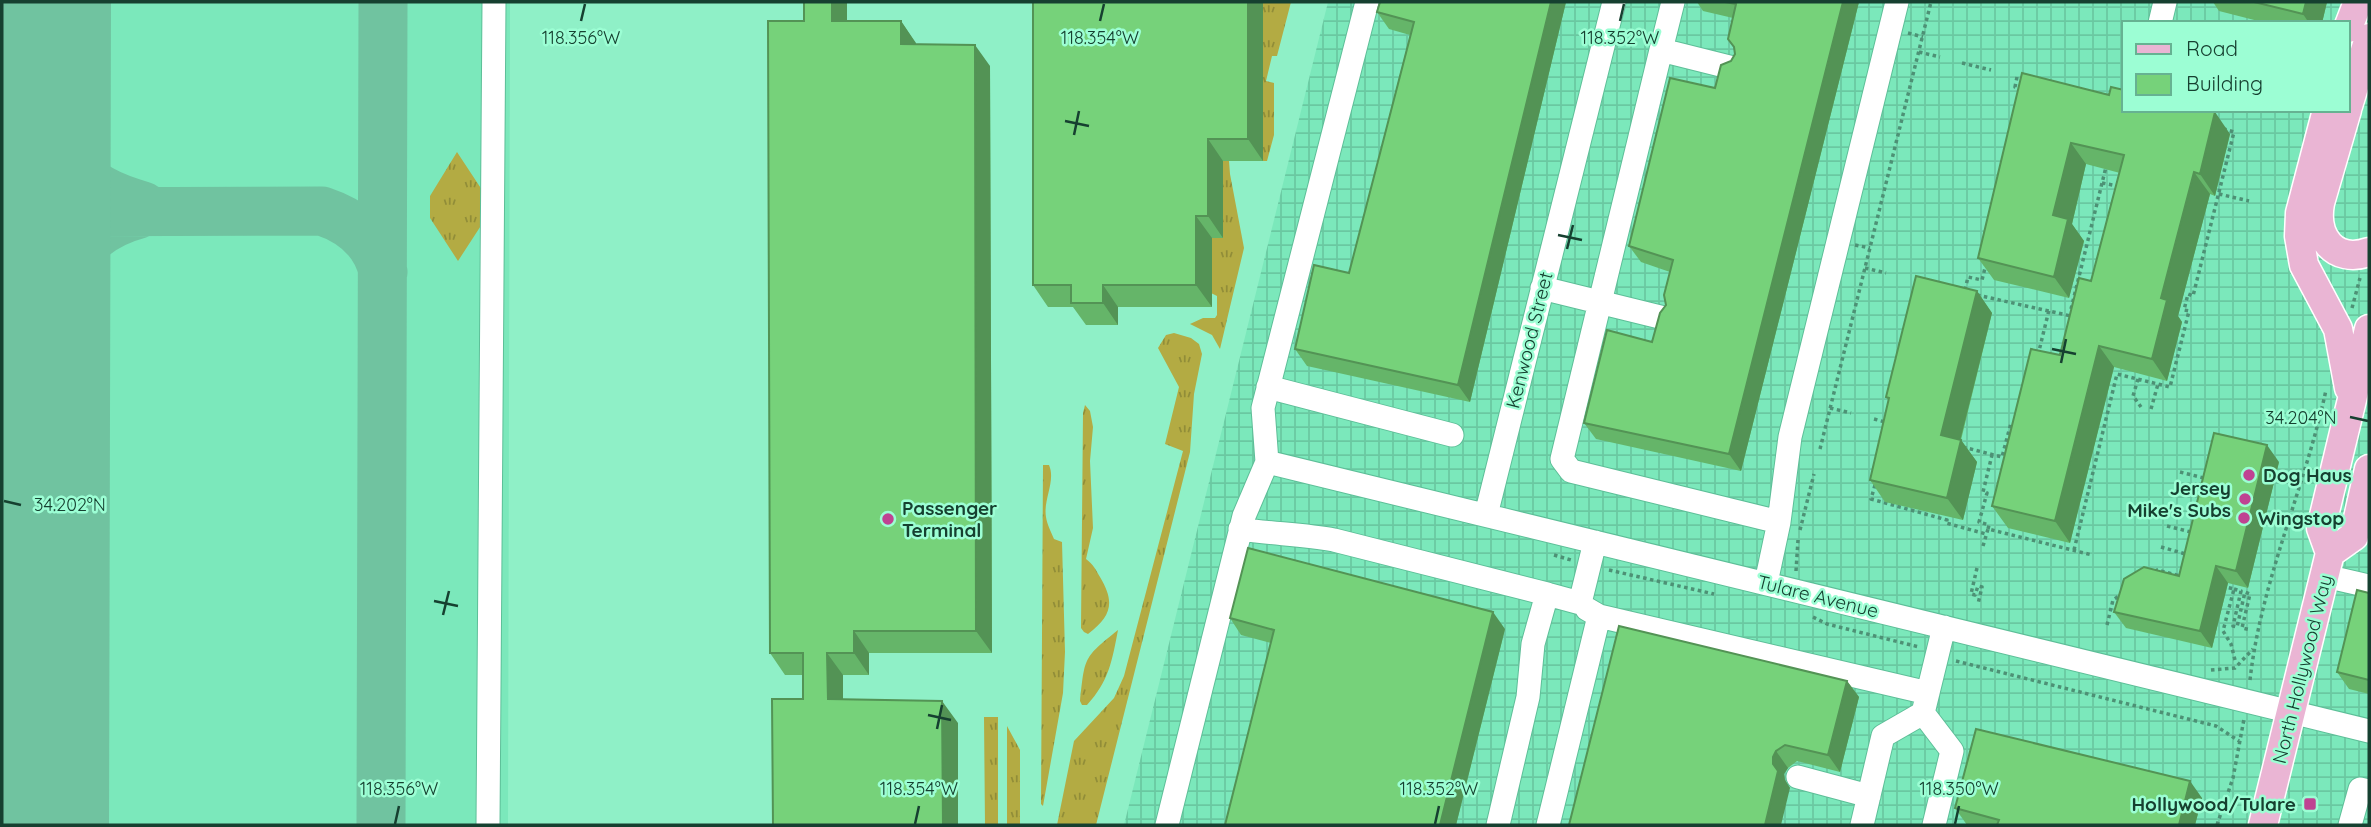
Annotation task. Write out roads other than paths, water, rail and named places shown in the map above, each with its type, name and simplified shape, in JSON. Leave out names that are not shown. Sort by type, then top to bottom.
[{"type":"main road","points":[[2350,23],[2358,2]]},
{"type":"main road","points":[[2350,101],[2369,37]]},
{"type":"main road","points":[[2326,112],[2300,213],[2299,236],[2304,265],[2338,330],[2351,402]]},
{"type":"main road","points":[[2347,112],[2317,218],[2319,230],[2327,243],[2341,253],[2356,256],[2369,253]]},
{"type":"main road","name":"North Hollywood Way","points":[[2263,825],[2328,565],[2321,528],[2351,402],[2359,324]]},
{"type":"main road","name":"North Hollywood Way","points":[[2328,565],[2354,536],[2369,469]]},
{"type":"street","points":[[488,825],[494,2]]},
{"type":"street","points":[[1167,825],[1240,529],[1267,462],[1263,408],[1367,2]]},
{"type":"street","name":"Kenwood Street","points":[[1486,515],[1614,2]]},
{"type":"street","points":[[1673,2],[1562,459],[1571,471],[1779,522]]},
{"type":"street","points":[[1766,583],[1779,522],[1790,438],[1897,2]]},
{"type":"street","points":[[2160,21],[2165,2]]},
{"type":"street","points":[[1661,50],[1733,68]]},
{"type":"street","points":[[1542,288],[1664,318]]},
{"type":"street","points":[[1268,387],[1452,435]]},
{"type":"street","name":"Tulare Avenue","points":[[1267,462],[2369,731]]},
{"type":"street","points":[[1240,529],[1272,535],[1312,536],[1334,540],[1580,603],[1591,613],[1600,616],[1926,703],[1952,751],[1934,825]]},
{"type":"street","points":[[1580,603],[1595,542]]},
{"type":"street","points":[[2328,565],[2369,586]]},
{"type":"street","points":[[1498,825],[1528,697],[1534,644],[1546,594]]},
{"type":"street","points":[[1548,825],[1600,616]]},
{"type":"street","points":[[1862,825],[1883,736],[1926,703],[1944,627]]},
{"type":"street","points":[[1798,777],[1869,796]]},
{"type":"street","points":[[2350,825],[2360,789],[2369,791]]},
{"type":"place","name":"Dog Haus","points":[[2249,475]]},
{"type":"place","name":"Jersey Mike's Subs","points":[[2245,499]]},
{"type":"place","name":"Wingstop","points":[[2244,518]]},
{"type":"place","name":"Passenger Terminal","points":[[888,519]]},
{"type":"place","name":"Hollywood/Tulare","points":[[2310,804]]}]
